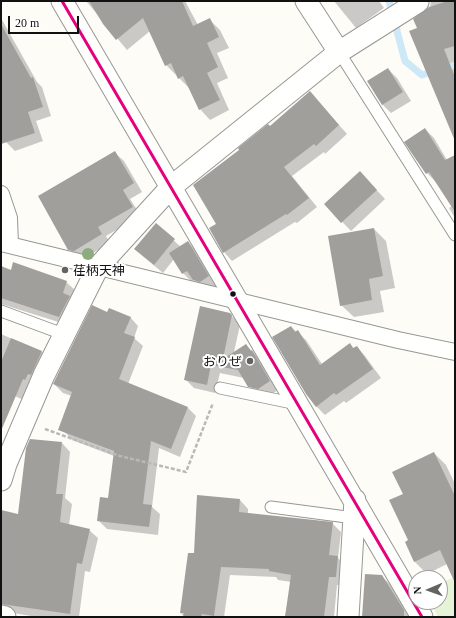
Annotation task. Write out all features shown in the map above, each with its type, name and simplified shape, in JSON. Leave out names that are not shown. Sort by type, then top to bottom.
[{"type":"street","points":[[62,1],[298,404],[355,509],[422,617]]},
{"type":"street","points":[[306,1],[339,52]]},
{"type":"street","points":[[2,474],[63,334],[98,267],[171,187],[339,52],[418,1]]},
{"type":"street","points":[[1,194],[9,218],[6,244],[398,340],[455,352]]},
{"type":"street","points":[[348,617],[355,509]]},
{"type":"street","points":[[1,616],[5,617]]},
{"type":"lane","points":[[339,52],[455,235]]},
{"type":"lane","points":[[1,311],[63,334]]},
{"type":"lane","points":[[220,388],[298,404]]},
{"type":"lane","points":[[271,507],[355,509]]},
{"type":"path","points":[[24,422],[120,456],[186,472],[220,388]]},
{"type":"green space","points":[[455,577],[455,617],[438,617],[434,610],[448,610],[448,580]]},
{"type":"building","points":[[89,1],[182,1],[193,26],[210,18],[219,37],[207,43],[218,67],[207,73],[220,100],[199,110],[183,76],[178,79],[171,63],[165,66],[143,18],[116,40],[103,24]]},
{"type":"building","points":[[448,1],[455,1],[455,46],[444,49],[455,77],[455,141],[409,31],[417,28],[413,19],[429,7]]},
{"type":"building","points":[[1,24],[31,78],[33,77],[43,107],[28,112],[35,133],[1,144]]},
{"type":"building","points":[[388,68],[403,92],[382,105],[367,81]]},
{"type":"building","points":[[310,91],[339,125],[316,146],[314,144],[284,167],[309,198],[287,215],[286,214],[223,253],[209,228],[216,224],[193,185],[239,150],[238,148],[268,124],[270,126]]},
{"type":"building","points":[[425,128],[445,160],[455,155],[455,212],[429,172],[426,174],[404,142]]},
{"type":"building","points":[[115,151],[134,183],[123,190],[133,207],[98,227],[102,234],[74,251],[68,250],[38,196]]},
{"type":"building","points":[[360,171],[377,190],[341,223],[324,204]]},
{"type":"building","points":[[156,223],[175,239],[154,265],[134,249]]},
{"type":"building","points":[[374,228],[383,276],[369,279],[372,300],[340,306],[328,236]]},
{"type":"building","points":[[188,241],[209,276],[200,282],[193,280],[187,271],[182,274],[169,253]]},
{"type":"building","points":[[13,262],[67,281],[63,293],[70,296],[59,317],[1,298],[1,266],[11,270]]},
{"type":"building","points":[[92,305],[107,312],[109,308],[131,317],[124,333],[135,337],[119,379],[188,407],[171,449],[151,441],[143,504],[152,505],[149,527],[97,521],[100,497],[108,498],[114,451],[58,430],[72,392],[53,384]]},
{"type":"building","points":[[200,306],[230,313],[232,315],[223,359],[246,344],[251,351],[252,350],[270,381],[258,389],[248,387],[238,370],[211,365],[207,385],[184,380]]},
{"type":"building","points":[[291,326],[295,332],[298,330],[320,365],[350,343],[353,348],[357,346],[373,369],[336,395],[334,393],[316,407],[306,394],[272,337]]},
{"type":"building","points":[[11,338],[42,351],[31,375],[28,374],[25,380],[23,379],[1,431],[1,362]]},
{"type":"building","points":[[30,439],[62,442],[56,494],[63,494],[60,522],[90,529],[82,564],[77,563],[70,614],[1,604],[1,510],[18,514],[26,448]]},
{"type":"building","points":[[434,452],[455,496],[455,583],[440,550],[414,562],[405,542],[408,540],[389,500],[403,494],[392,472]]},
{"type":"building","points":[[197,495],[240,499],[239,512],[333,522],[329,555],[338,556],[336,577],[329,577],[324,617],[285,617],[291,575],[269,571],[269,569],[221,567],[214,616],[202,614],[201,617],[183,617],[184,613],[180,613],[188,553],[194,553]]},
{"type":"building","points":[[365,574],[382,575],[404,610],[404,617],[362,617]]},
{"type":"waterway","points":[[389,1],[405,61],[422,75],[455,65]]},
{"type":"transit line","points":[[62,1],[422,617]]},
{"type":"place","name":"荏柄天神","points":[[65,270]]},
{"type":"place","name":"おりぜ","points":[[250,361]]}]
